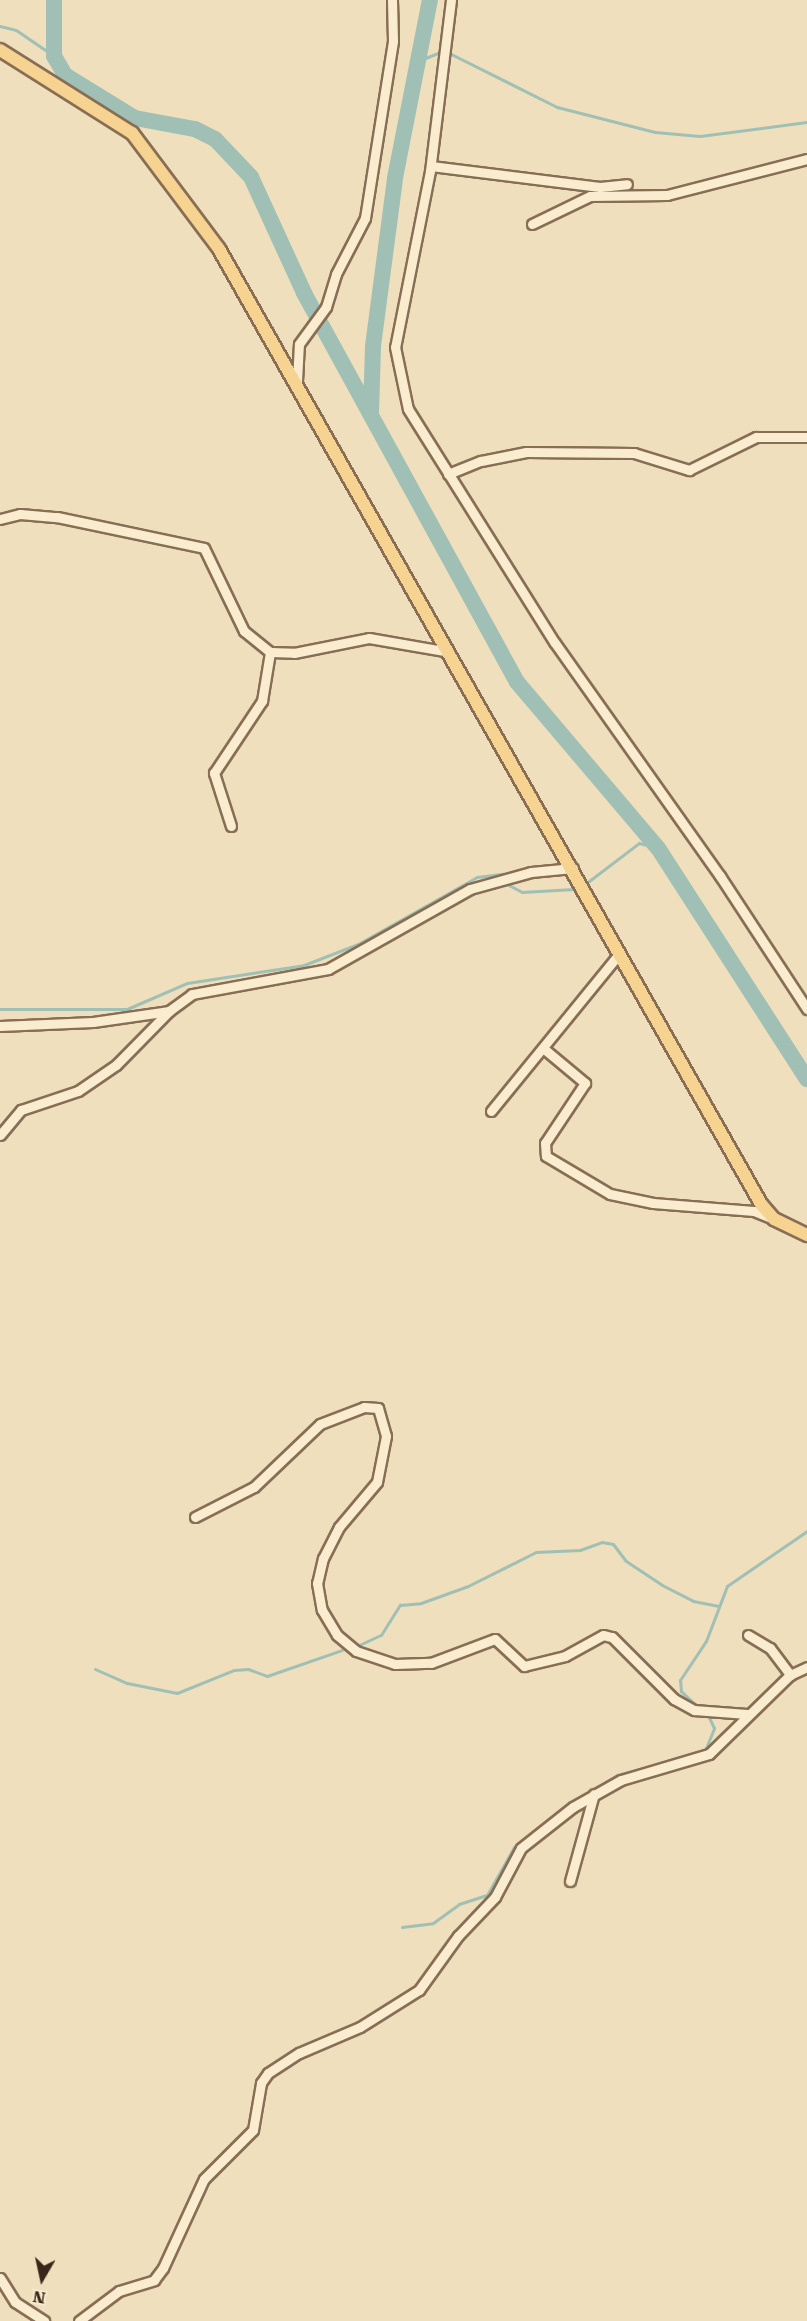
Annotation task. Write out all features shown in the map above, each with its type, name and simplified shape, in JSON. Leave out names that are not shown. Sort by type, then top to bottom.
[{"type":"main road","points":[[0,50],[105,112],[156,159],[219,249],[297,381],[761,1204],[774,1219],[807,1235]]},
{"type":"street","points":[[297,381],[299,344],[326,307],[336,274],[364,218],[393,41],[392,0]]},
{"type":"street","points":[[451,0],[431,166],[395,361],[408,409],[555,644],[736,899],[807,1009]]},
{"type":"street","points":[[532,224],[590,196],[667,195],[807,159]]},
{"type":"street","points":[[431,166],[600,187],[627,184]]},
{"type":"street","points":[[448,474],[481,461],[526,452],[634,453],[689,470],[756,437],[807,437]]},
{"type":"street","points":[[0,519],[20,514],[57,517],[204,548],[244,631],[270,652],[294,653],[369,638],[449,652]]},
{"type":"street","points":[[231,826],[214,773],[262,701],[270,652]]},
{"type":"street","points":[[0,1135],[21,1110],[78,1091],[116,1065],[169,1011],[203,989],[328,969],[470,889],[531,872],[573,868]]},
{"type":"street","points":[[491,1111],[619,954]]},
{"type":"street","points":[[0,1026],[93,1022],[169,1011]]},
{"type":"street","points":[[543,1048],[585,1083],[545,1143],[546,1156],[610,1194],[653,1203],[754,1211],[774,1219]]},
{"type":"street","points":[[195,1517],[254,1487],[320,1424],[364,1407],[378,1408],[386,1436],[377,1482],[339,1527],[323,1558],[317,1583],[322,1610],[337,1635],[356,1651],[395,1664],[431,1664],[495,1639],[524,1666],[566,1656],[603,1635],[612,1637],[674,1699],[694,1710],[747,1714]]},
{"type":"street","points":[[748,1635],[770,1648],[790,1675]]},
{"type":"street","points":[[78,2321],[119,2291],[154,2280],[163,2268],[204,2179],[253,2130],[261,2083],[268,2073],[368,2023],[419,1990],[458,1936],[495,1897],[520,1848],[594,1794],[644,1772],[709,1754],[747,1714],[790,1675],[807,1667]]},
{"type":"street","points":[[570,1881],[594,1794]]},
{"type":"street","points":[[0,2278],[15,2302],[44,2321]]},
{"type":"waterway","points":[[54,0],[54,56],[65,75],[135,118],[195,129],[215,139],[251,177],[304,293],[517,682],[658,848],[807,1079]]},
{"type":"waterway","points":[[371,414],[373,346],[395,178],[430,0]]},
{"type":"waterway","points":[[0,26],[16,30],[54,56]]},
{"type":"waterway","points":[[418,61],[440,52],[451,54],[557,107],[655,132],[700,136],[807,122]]},
{"type":"waterway","points":[[589,881],[639,843],[658,848]]},
{"type":"waterway","points":[[0,1009],[127,1009],[187,983],[304,965],[358,944],[477,877],[503,874]]},
{"type":"waterway","points":[[507,884],[522,892],[574,889]]},
{"type":"waterway","points":[[699,1708],[681,1691],[680,1680],[706,1641],[727,1586],[807,1531]]},
{"type":"waterway","points":[[357,1646],[381,1635],[400,1605],[421,1603],[468,1586],[536,1552],[580,1550],[602,1542],[613,1544],[626,1561],[662,1585],[693,1601],[718,1606]]},
{"type":"waterway","points":[[95,1669],[127,1683],[177,1693],[234,1670],[248,1669],[267,1676],[342,1650]]},
{"type":"waterway","points":[[704,1753],[714,1728],[707,1713]]},
{"type":"waterway","points":[[402,1927],[433,1923],[459,1904],[487,1895],[514,1847],[568,1805],[617,1775],[671,1761]]}]
